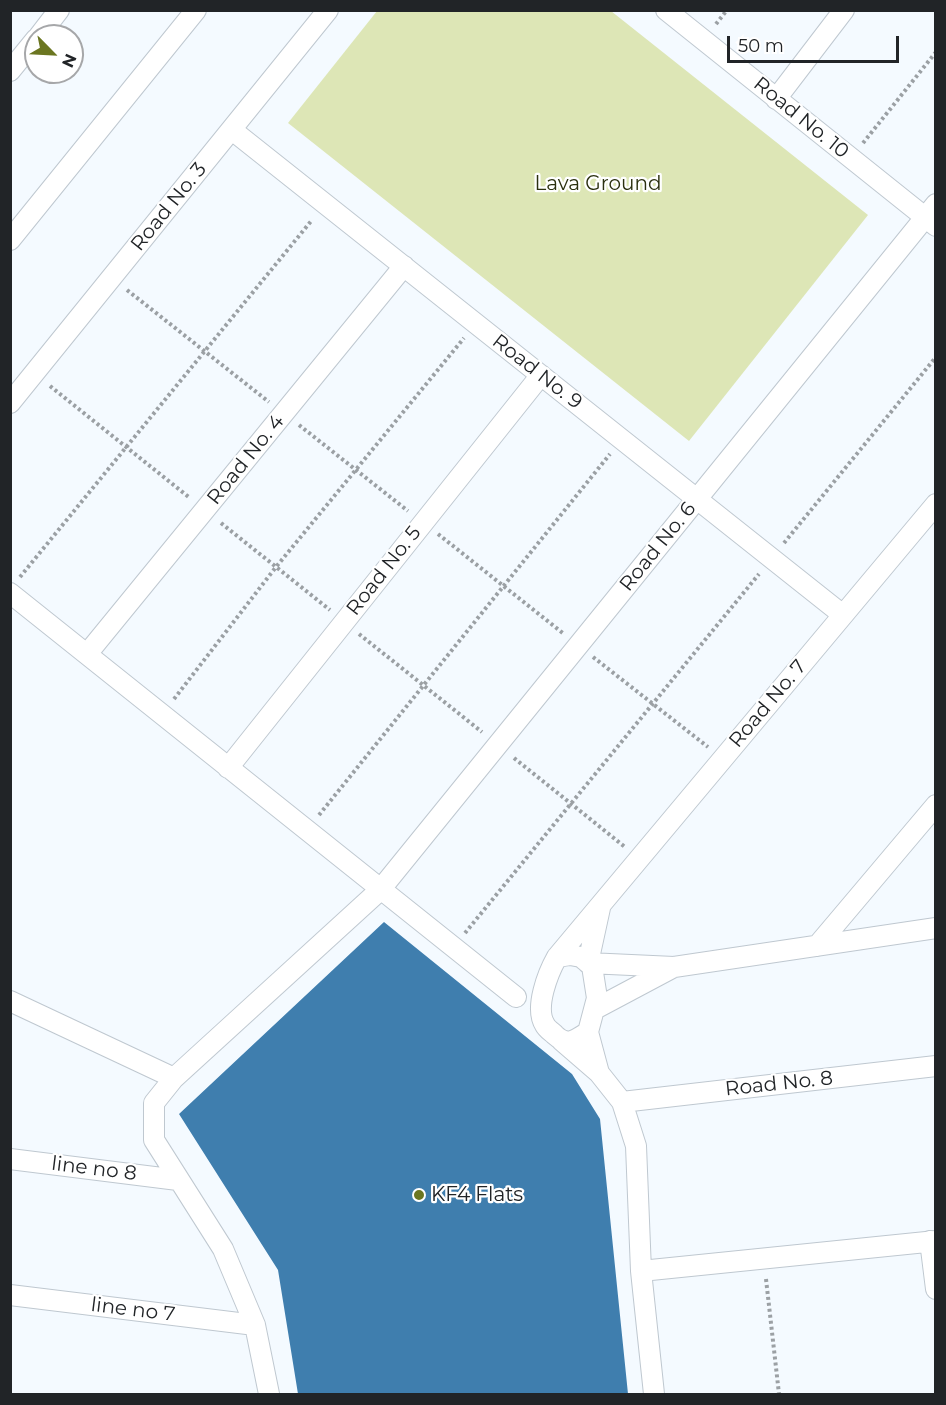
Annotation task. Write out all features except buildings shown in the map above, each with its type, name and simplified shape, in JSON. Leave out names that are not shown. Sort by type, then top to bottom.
[{"type":"street","points":[[48,24],[59,10]]},
{"type":"street","points":[[10,240],[196,10]]},
{"type":"street","name":"Road No. 3","points":[[10,403],[328,10]]},
{"type":"street","name":"Road No. 10","points":[[666,10],[851,158],[932,216]]},
{"type":"street","points":[[776,99],[844,10]]},
{"type":"street","points":[[10,71],[24,54]]},
{"type":"street","name":"Road No. 9","points":[[232,130],[843,615]]},
{"type":"street","name":"Road No. 6","points":[[269,1395],[255,1325],[223,1249],[154,1140],[154,1103],[174,1078],[380,890],[697,499],[932,216]]},
{"type":"street","name":"Road No. 4","points":[[87,654],[404,266]]},
{"type":"street","name":"Road No. 5","points":[[228,768],[541,375]]},
{"type":"street","name":"Road No. 7","points":[[557,957],[936,504]]},
{"type":"street","points":[[14,586],[87,654],[516,997],[599,1073],[622,1102],[636,1146],[641,1271],[654,1395]]},
{"type":"street","points":[[817,946],[936,805]]},
{"type":"street","points":[[600,905],[588,963],[674,968],[936,928]]},
{"type":"street","points":[[544,1024],[542,1011],[545,981],[557,957],[581,957],[592,966],[596,982],[595,1009],[588,1032],[599,1073]]},
{"type":"street","points":[[595,1009],[674,968]]},
{"type":"street","points":[[516,997],[545,981]]},
{"type":"street","points":[[10,1001],[174,1078]]},
{"type":"street","points":[[562,1041],[572,1042],[588,1032]]},
{"type":"street","name":"Road No. 8","points":[[622,1102],[936,1066]]},
{"type":"street","name":"line no 8","points":[[10,1159],[178,1179]]},
{"type":"street","points":[[641,1271],[933,1241],[936,1289]]},
{"type":"street","name":"line no 7","points":[[10,1295],[255,1325]]},
{"type":"path","points":[[851,158],[936,52]]},
{"type":"path","points":[[14,586],[325,203]]},
{"type":"path","points":[[162,715],[276,567],[476,323]]},
{"type":"path","points":[[453,948],[936,357]]},
{"type":"path","points":[[306,831],[621,439]]},
{"type":"path","points":[[764,1258],[779,1395]]},
{"type":"green space","name":"Lava Ground","points":[[377,11],[611,11],[868,215],[689,441],[288,123]]},
{"type":"place","name":"KF4 Flats","points":[[419,1195]]}]
